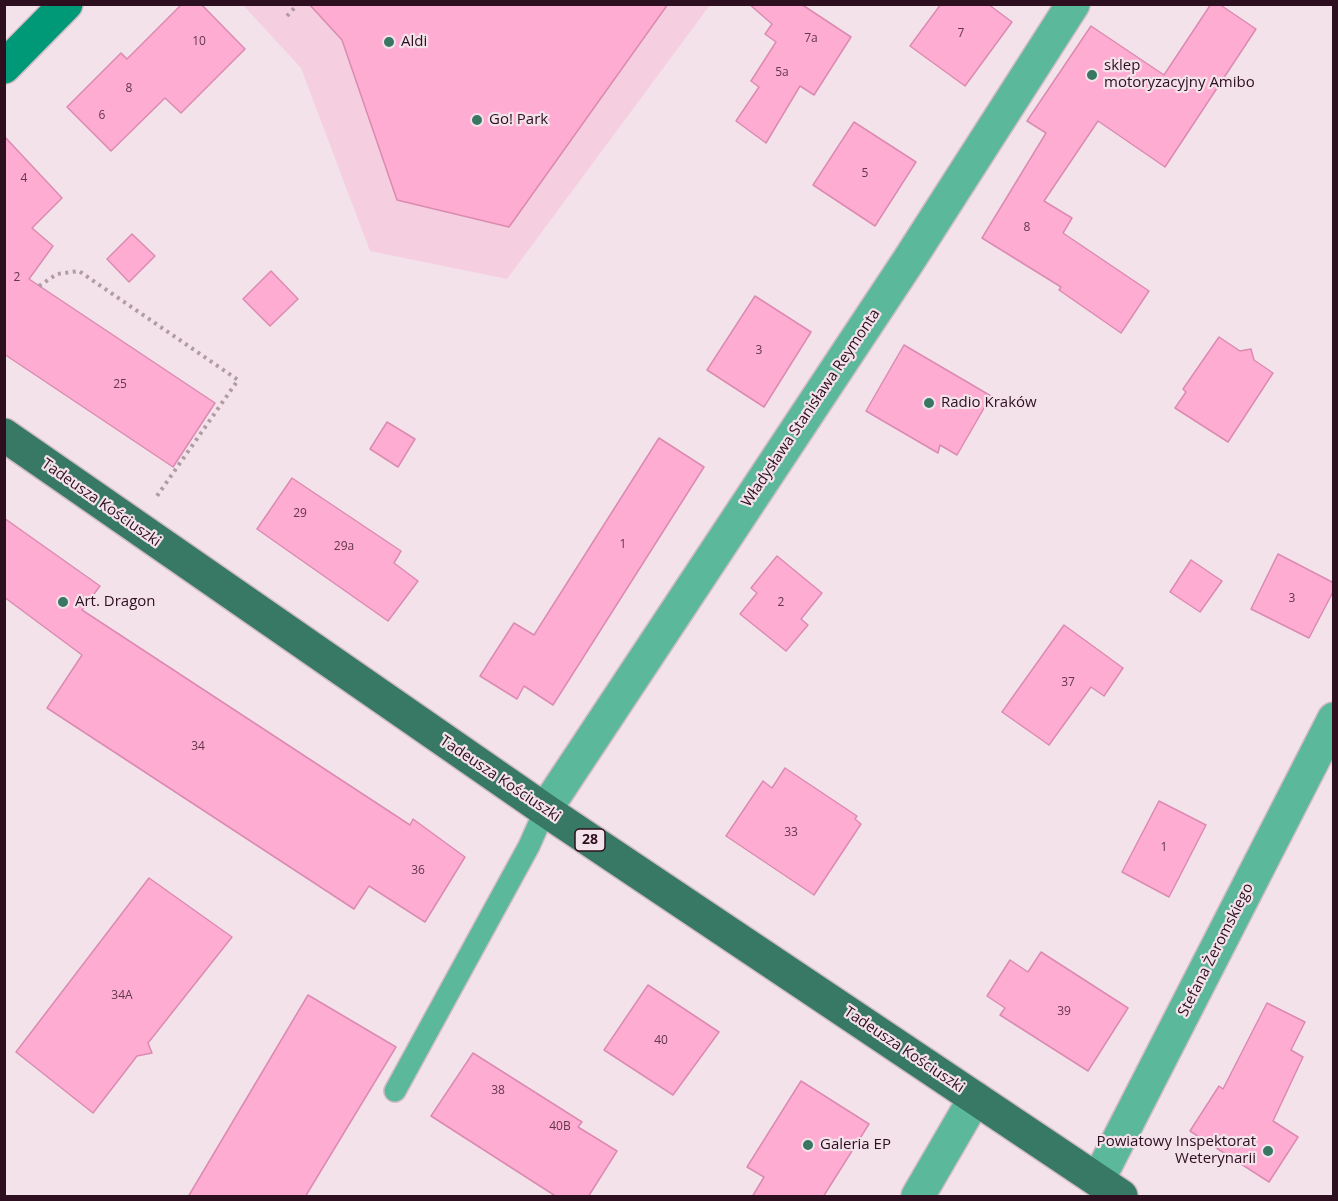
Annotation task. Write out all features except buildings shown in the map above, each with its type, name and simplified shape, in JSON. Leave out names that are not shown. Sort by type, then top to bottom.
[{"type":"main road","points":[[5,66],[66,4]]},
{"type":"main road","name":"Tadeusza Kościuszki","points":[[4,435],[545,810],[1109,1188]]},
{"type":"street","name":"Władysława Stanisława Reymonta","points":[[545,810],[909,260],[1073,4]]},
{"type":"street","name":"Stefana Żeromskiego","points":[[1109,1188],[1334,719]]},
{"type":"street","points":[[918,1197],[975,1098]]},
{"type":"lane","points":[[395,1091],[529,846],[545,810]]},
{"type":"path","points":[[287,16],[298,4]]},
{"type":"path","points":[[39,286],[57,274],[79,271],[238,380],[153,501]]},
{"type":"shaded area","name":"Go! Park","points":[[243,5],[710,5],[507,279],[370,251],[301,68]]},
{"type":"place","name":"Aldi","points":[[389,42]]},
{"type":"place","name":"sklep motoryzacyjny Amibo","points":[[1092,75]]},
{"type":"place","name":"Go! Park","points":[[477,120]]},
{"type":"place","name":"Radio Kraków","points":[[929,403]]},
{"type":"place","name":"Art. Dragon","points":[[63,602]]},
{"type":"place","name":"Galeria EP","points":[[808,1145]]},
{"type":"place","name":"Powiatowy Inspektorat Weterynarii","points":[[1268,1151]]}]
